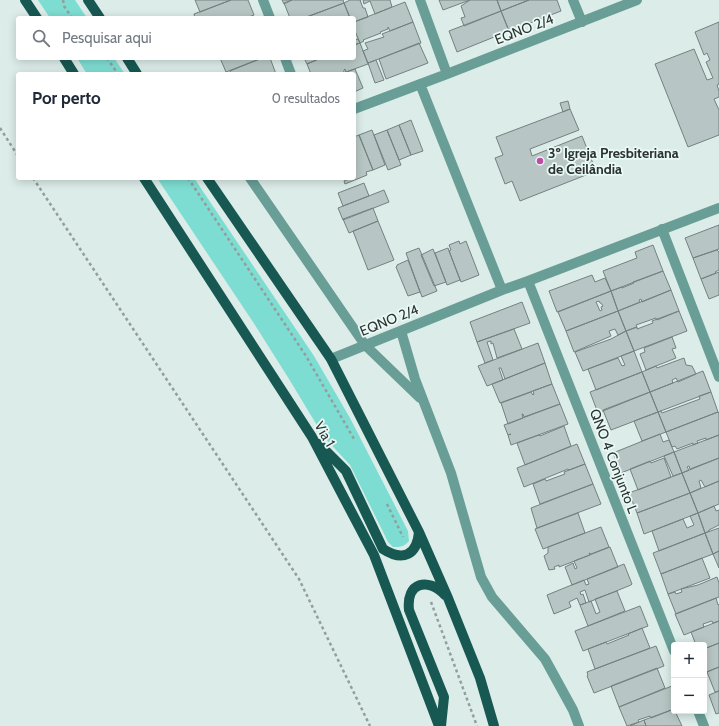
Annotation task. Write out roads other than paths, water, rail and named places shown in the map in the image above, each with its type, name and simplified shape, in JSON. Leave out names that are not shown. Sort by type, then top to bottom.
[{"type":"main road","points":[[25,0],[36,16]]},
{"type":"main road","points":[[88,0],[99,16]]},
{"type":"main road","points":[[65,60],[73,72]]},
{"type":"main road","points":[[128,60],[136,72]]},
{"type":"main road","name":"Via 1","points":[[145,180],[312,437],[374,555],[440,726]]},
{"type":"main road","points":[[207,180],[331,359],[419,532],[448,598],[480,678],[494,726]]},
{"type":"main road","points":[[312,437],[346,471],[383,549],[393,556],[410,552],[416,547],[419,532]]},
{"type":"main road","points":[[440,726],[444,697],[409,610],[408,603],[410,594],[418,586],[425,584],[432,585],[439,589],[448,598]]},
{"type":"street","points":[[263,0],[269,16]]},
{"type":"street","points":[[420,0],[447,74]]},
{"type":"street","points":[[573,0],[582,22]]},
{"type":"street","name":"EQNO 2/4","points":[[356,108],[637,0]]},
{"type":"street","points":[[286,60],[291,72]]},
{"type":"street","points":[[420,84],[502,290]]},
{"type":"street","points":[[251,180],[365,345],[423,401]]},
{"type":"street","name":"EQNO 2/4","points":[[331,359],[502,290],[719,208]]},
{"type":"street","points":[[662,229],[719,377]]},
{"type":"street","name":"QNO 4 Conjunto L","points":[[528,281],[671,643]]},
{"type":"street","points":[[401,331],[415,379],[451,473],[481,577],[492,597],[545,659],[573,710],[579,726]]},
{"type":"street","points":[[699,714],[704,726]]},
{"type":"place","name":"3º Igreja Presbiteriana de Ceilândia","points":[[540,161]]}]
